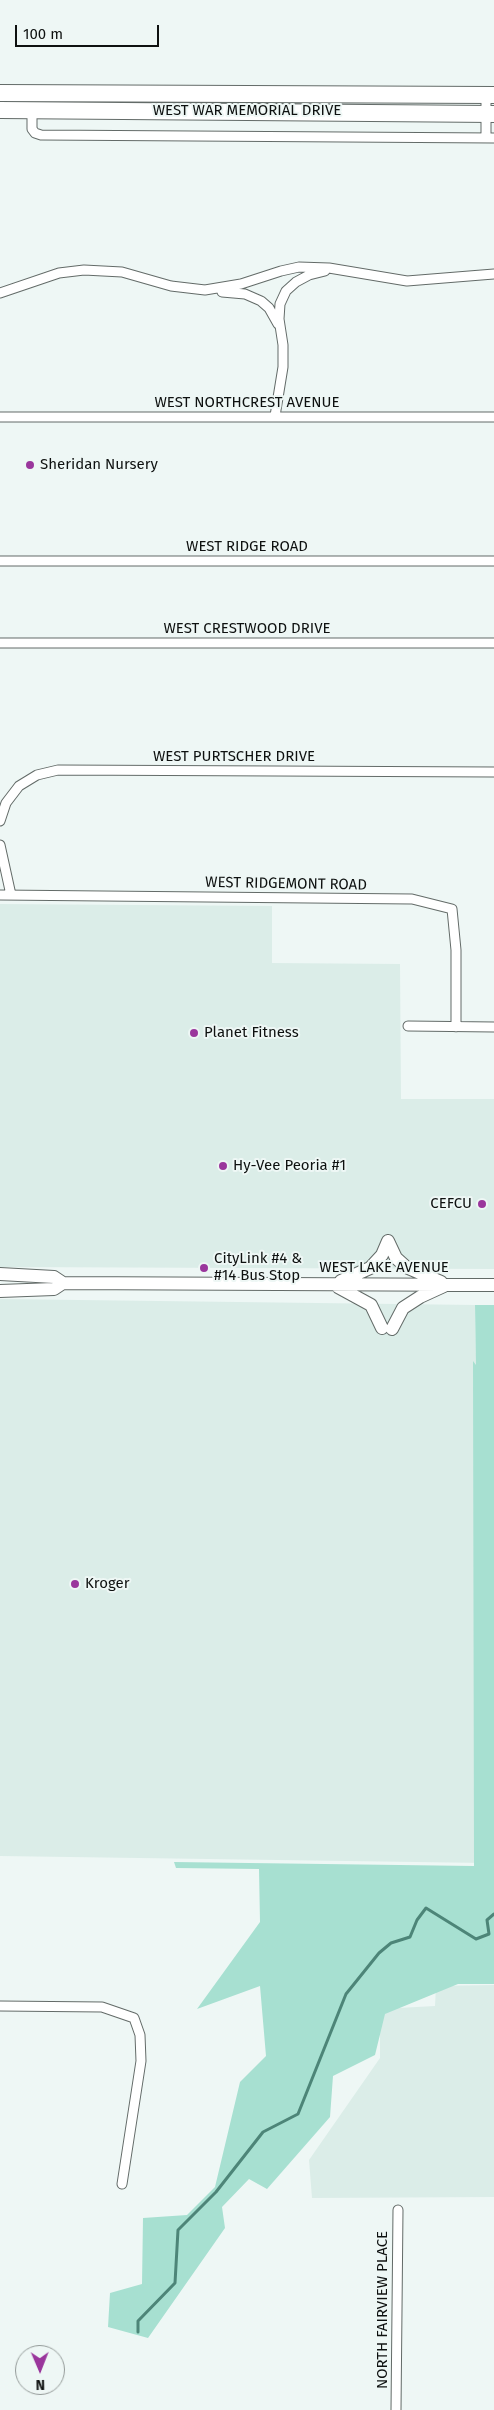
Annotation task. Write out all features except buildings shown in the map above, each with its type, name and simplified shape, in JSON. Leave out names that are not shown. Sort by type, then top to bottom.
[{"type":"highway","name":"WEST WAR MEMORIAL DRIVE","points":[[0,91],[490,95]]},
{"type":"highway","name":"WEST WAR MEMORIAL DRIVE","points":[[0,112],[32,110],[490,114]]},
{"type":"main road","points":[[331,1284],[354,1277],[370,1268],[382,1255],[388,1241],[396,1258],[406,1267],[448,1284]]},
{"type":"main road","name":"WEST LAKE AVENUE","points":[[0,1274],[54,1277],[63,1283],[494,1285]]},
{"type":"main road","name":"WEST LAKE AVENUE","points":[[0,1291],[54,1289],[63,1283]]},
{"type":"main road","points":[[331,1284],[354,1293],[371,1305],[387,1328],[403,1308],[420,1297],[448,1284]]},
{"type":"street","points":[[32,110],[32,130],[41,135],[490,138],[490,95]]},
{"type":"street","points":[[200,290],[236,285],[299,267],[348,271],[414,281],[494,274]]},
{"type":"street","points":[[0,293],[59,273],[95,270],[133,274],[171,286],[251,296],[270,308],[280,331]]},
{"type":"street","points":[[275,416],[283,374],[284,352],[280,331],[280,304],[286,292],[296,282],[319,272],[348,271]]},
{"type":"street","name":"WEST NORTHCREST AVENUE","points":[[0,417],[494,417]]},
{"type":"street","name":"WEST RIDGE ROAD","points":[[0,561],[494,561]]},
{"type":"street","name":"WEST CRESTWOOD DRIVE","points":[[0,643],[494,643]]},
{"type":"street","name":"WEST PURTSCHER DRIVE","points":[[0,821],[6,803],[19,786],[36,775],[58,770],[494,772]]},
{"type":"street","points":[[0,845],[11,895]]},
{"type":"street","name":"WEST RIDGEMONT ROAD","points":[[0,895],[412,899],[452,909],[456,950],[456,1027]]},
{"type":"street","points":[[408,1026],[494,1026]]},
{"type":"street","points":[[0,2006],[102,2007],[134,2018],[140,2035],[141,2061],[122,2184]]},
{"type":"street","name":"NORTH FAIRVIEW PLACE","points":[[396,2410],[398,2210]]},
{"type":"shaded area","points":[[0,904],[272,906],[272,963],[400,964],[401,1099],[494,1099],[494,1269],[0,1267]]},
{"type":"shaded area","points":[[0,1299],[475,1305],[486,1863],[0,1856]]},
{"type":"shaded area","points":[[494,1985],[494,2197],[312,2198],[309,2160],[380,2058],[380,2009],[435,2006],[436,1986]]},
{"type":"green space","points":[[475,1305],[494,1305],[494,1984],[458,1984],[385,2014],[375,2055],[333,2076],[330,2117],[267,2189],[249,2179],[222,2207],[225,2228],[148,2338],[108,2327],[110,2293],[142,2284],[143,2218],[187,2215],[215,2187],[240,2082],[266,2056],[260,1986],[197,2009],[260,1922],[259,1869],[176,1868],[174,1862],[474,1866],[473,1361],[476,1365]]},
{"type":"waterway","points":[[138,2332],[138,2321],[175,2283],[178,2230],[216,2192],[263,2132],[298,2114],[346,1994],[379,1953],[391,1943],[410,1937],[417,1920],[426,1908],[476,1939],[489,1934],[487,1920],[494,1914]]},
{"type":"place","name":"Sheridan Nursery","points":[[30,465]]},
{"type":"place","name":"Planet Fitness","points":[[194,1033]]},
{"type":"place","name":"Hy-Vee Peoria #1","points":[[223,1166]]},
{"type":"place","name":"CEFCU","points":[[482,1204]]},
{"type":"place","name":"CityLink #4 & #14 Bus Stop","points":[[204,1268]]},
{"type":"place","name":"Kroger","points":[[75,1584]]}]
